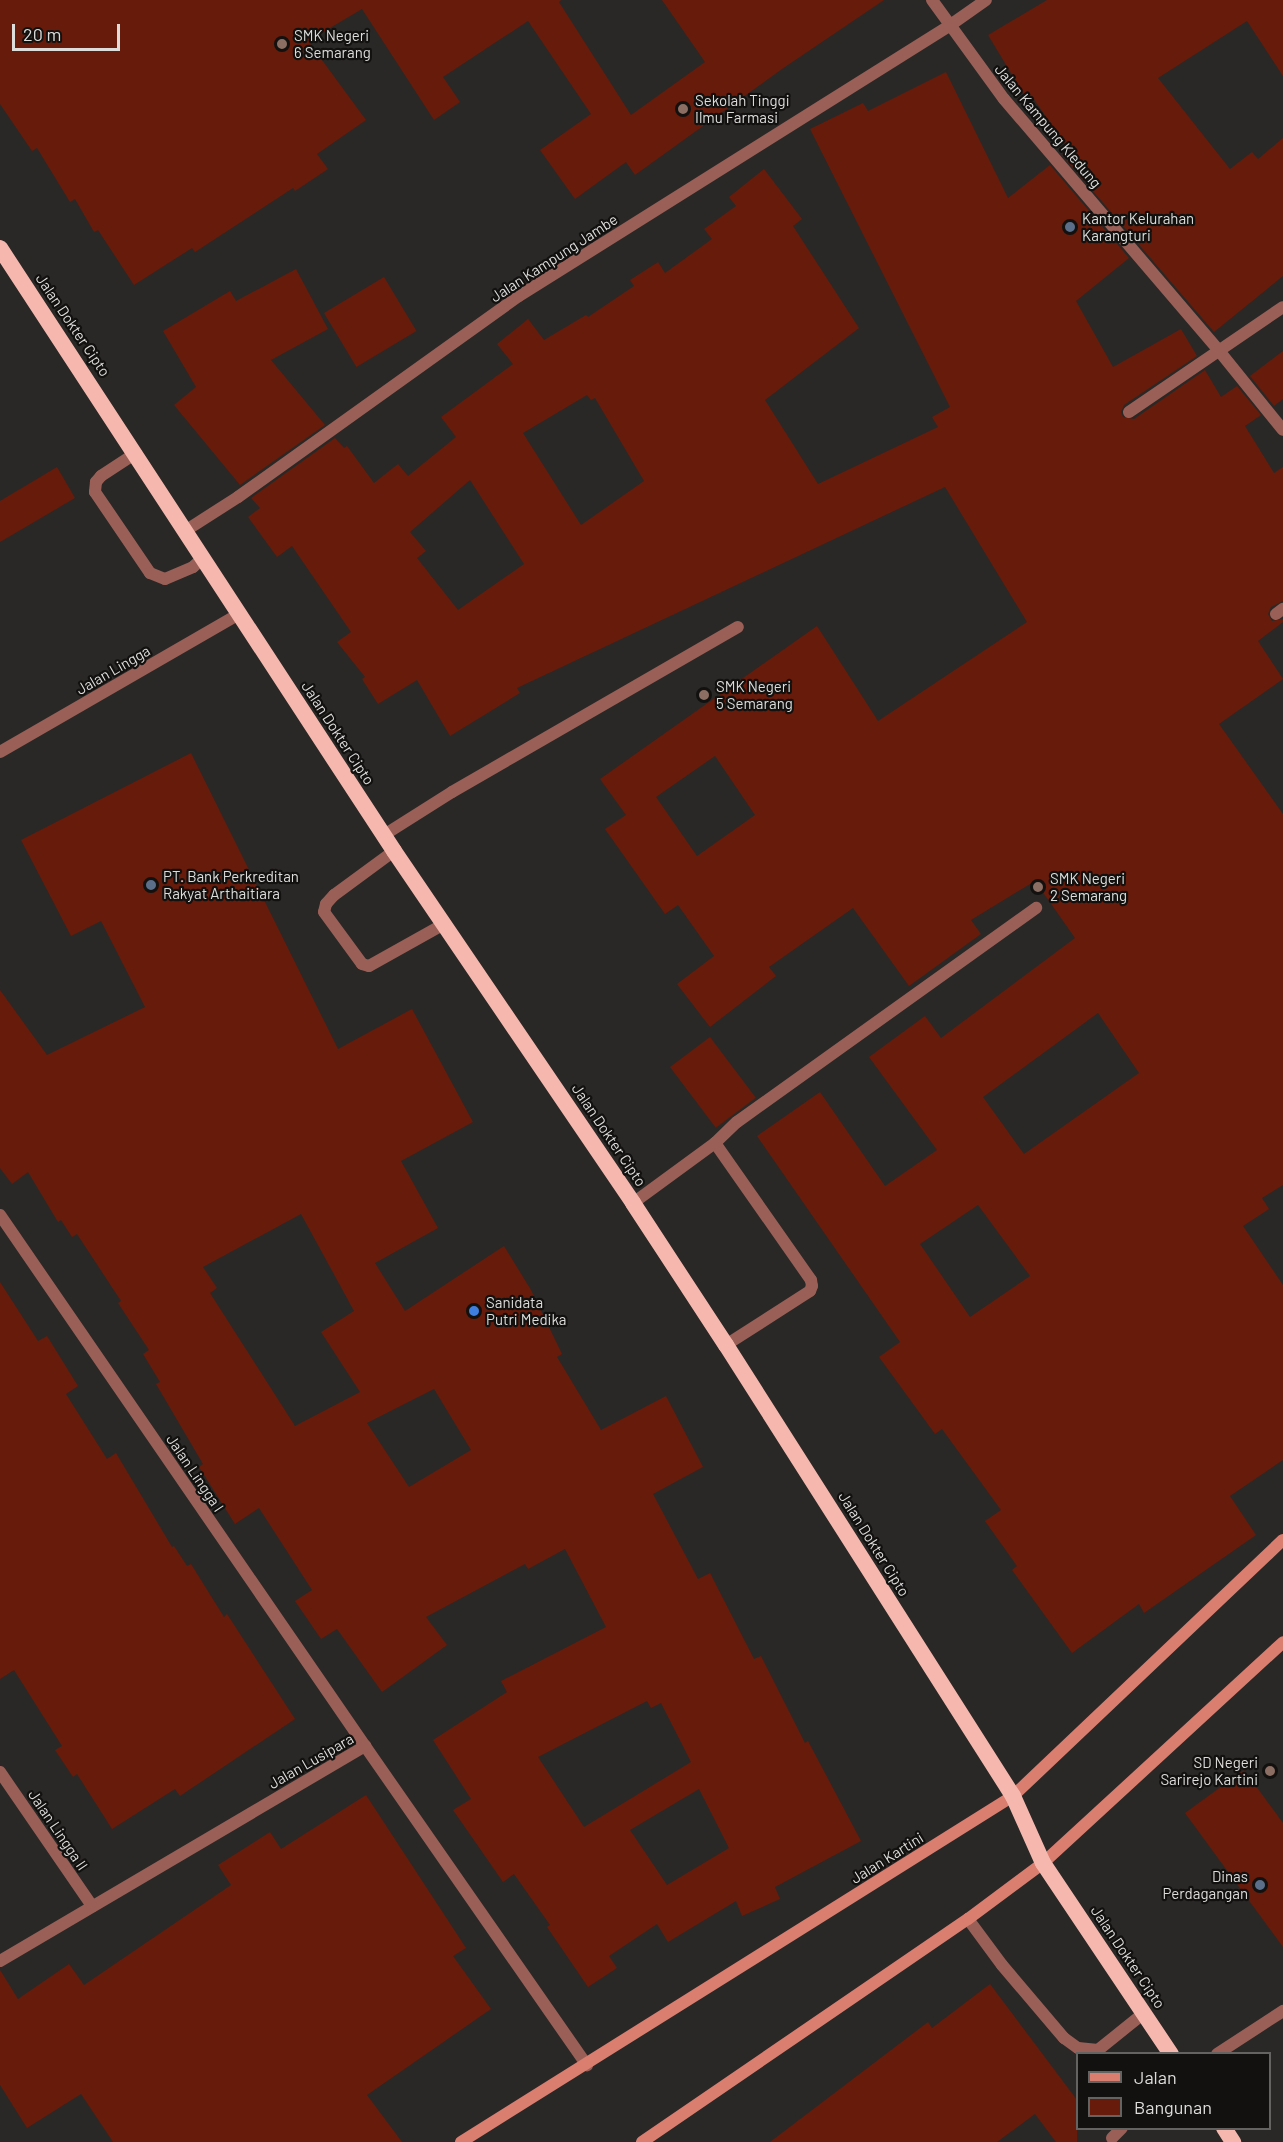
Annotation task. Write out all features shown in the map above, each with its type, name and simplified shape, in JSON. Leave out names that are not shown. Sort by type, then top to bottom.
[{"type":"highway","name":"Jalan Dokter Cipto","points":[[0,248],[384,835],[633,1203],[726,1345],[1013,1796],[1044,1863],[1170,2052]]},
{"type":"main road","name":"Jalan Kartini","points":[[460,2142],[587,2065],[1013,1796],[1283,1540]]},
{"type":"main road","points":[[642,2142],[968,1919],[1044,1863],[1283,1642]]},
{"type":"street","name":"Jalan Kampung Kledung","points":[[932,0],[1004,99],[1220,352],[1283,430]]},
{"type":"street","name":"Jalan Kampung Jambe","points":[[185,531],[238,497],[519,296],[949,26],[986,0]]},
{"type":"street","points":[[1130,412],[1283,307]]},
{"type":"street","points":[[136,453],[101,476],[96,482],[95,492],[150,573],[165,579],[193,567],[203,558]]},
{"type":"street","name":"Jalan Lingga","points":[[0,752],[240,614]]},
{"type":"street","points":[[384,835],[452,792],[738,627]]},
{"type":"street","points":[[394,850],[334,895],[326,904],[324,912],[362,964],[369,966],[444,924]]},
{"type":"street","points":[[633,1203],[715,1143],[737,1122],[1036,908]]},
{"type":"street","points":[[715,1143],[811,1280],[812,1286],[810,1291],[726,1345]]},
{"type":"street","name":"Jalan Lingga I","points":[[0,1215],[365,1746]]},
{"type":"street","name":"Jalan Lusipara","points":[[0,1961],[365,1746],[587,2065]]},
{"type":"street","name":"Jalan Lingga II","points":[[0,1772],[92,1906]]},
{"type":"street","points":[[968,1919],[1010,1974],[1064,2038],[1078,2048],[1098,2050],[1144,2013]]},
{"type":"street","points":[[1220,2052],[1283,2011]]},
{"type":"street","points":[[1112,2138],[1120,2130]]},
{"type":"building","points":[[0,0],[561,0],[559,2],[631,115],[705,62],[662,0],[884,0],[782,69],[635,175],[626,162],[575,199],[540,150],[591,114],[528,21],[443,77],[460,102],[434,120],[362,9],[308,41],[366,120],[317,154],[328,169],[295,191],[293,188],[195,252],[192,248],[134,285],[98,230],[94,232],[75,199],[70,202],[37,148],[32,151],[0,104]]},
{"type":"building","points":[[1047,0],[1283,0],[1283,76],[1247,21],[1158,78],[1230,169],[1252,152],[1258,159],[1283,138],[1283,276],[1214,332],[1062,155],[1069,150],[1031,95],[1026,98],[988,35]]},
{"type":"building","points":[[946,72],[1008,198],[1050,165],[1129,258],[1076,301],[1113,367],[1181,329],[1197,356],[1124,405],[1121,412],[1123,417],[1134,419],[1205,370],[1221,397],[1237,386],[1261,415],[1245,426],[1274,473],[1283,467],[1283,601],[1271,607],[1268,614],[1272,621],[1283,619],[1283,622],[1258,641],[1283,679],[1219,724],[1283,814],[1283,1185],[1262,1198],[1269,1209],[1243,1226],[1283,1285],[1283,1460],[1230,1496],[1256,1535],[1144,1613],[1139,1604],[1072,1653],[1012,1570],[1017,1566],[985,1521],[1001,1510],[942,1429],[935,1434],[879,1357],[900,1342],[757,1136],[820,1092],[885,1186],[937,1150],[869,1057],[925,1016],[941,1038],[1075,938],[1035,881],[971,920],[981,934],[909,986],[853,908],[769,967],[776,976],[710,1027],[677,984],[714,956],[678,905],[665,914],[605,829],[626,815],[600,779],[817,626],[878,721],[1027,622],[945,487],[517,688],[520,693],[450,736],[417,680],[378,704],[362,679],[365,677],[337,642],[351,632],[292,546],[277,557],[248,517],[260,508],[251,498],[335,438],[344,448],[347,446],[374,483],[398,464],[408,476],[456,437],[441,417],[513,364],[497,344],[528,319],[544,340],[586,315],[588,317],[634,286],[630,280],[658,262],[665,273],[712,239],[704,229],[736,206],[729,197],[764,169],[802,219],[793,226],[859,328],[765,400],[818,484],[938,427],[932,417],[950,407],[810,129],[863,103],[868,111]],"holes":[[[587,395],[591,400],[595,398],[644,481],[581,525],[523,433]],[[470,480],[524,564],[458,610],[417,558],[426,551],[410,532]],[[715,756],[755,815],[697,856],[656,797]],[[1098,1013],[1139,1073],[1024,1154],[983,1097]],[[978,1205],[1030,1276],[970,1317],[920,1244]]]},
{"type":"building","points":[[296,269],[328,329],[271,360],[325,425],[240,485],[174,405],[196,387],[163,331],[230,291],[236,301]]},
{"type":"building","points":[[384,277],[416,331],[356,367],[324,313]]},
{"type":"building","points":[[1283,351],[1283,399],[1274,406],[1250,376]]},
{"type":"building","points":[[57,467],[75,498],[0,542],[0,501]]},
{"type":"building","points":[[191,753],[338,1049],[412,1009],[473,1122],[401,1161],[438,1228],[375,1263],[405,1311],[504,1246],[531,1290],[562,1354],[557,1357],[601,1430],[666,1396],[703,1467],[653,1494],[698,1579],[710,1573],[754,1659],[761,1656],[805,1743],[808,1741],[861,1841],[775,1887],[780,1899],[742,1916],[736,1901],[668,1942],[657,1924],[609,1956],[617,1968],[588,1987],[547,1927],[550,1925],[514,1874],[503,1882],[453,1810],[471,1799],[433,1740],[507,1692],[501,1681],[606,1627],[565,1549],[528,1569],[525,1564],[426,1617],[447,1645],[382,1692],[337,1629],[321,1639],[295,1601],[312,1590],[259,1508],[235,1524],[199,1467],[203,1464],[156,1384],[160,1382],[143,1354],[149,1350],[118,1303],[121,1301],[77,1234],[72,1237],[61,1220],[58,1222],[28,1172],[12,1184],[0,1168],[0,990],[47,1055],[145,1007],[101,921],[71,936],[21,840]],"holes":[[[301,1214],[354,1311],[321,1332],[360,1392],[295,1426],[210,1293],[217,1288],[203,1267]],[[434,1389],[471,1450],[409,1487],[367,1423]],[[647,1701],[651,1708],[661,1703],[691,1762],[584,1827],[538,1757]],[[699,1789],[729,1848],[667,1885],[630,1830]]]},
{"type":"building","points":[[710,1037],[756,1098],[716,1128],[670,1067]]},
{"type":"building","points":[[0,1282],[38,1341],[47,1336],[78,1386],[66,1394],[107,1459],[116,1453],[172,1547],[174,1546],[187,1566],[191,1564],[224,1617],[227,1614],[295,1719],[180,1796],[175,1789],[112,1829],[77,1774],[73,1777],[55,1750],[62,1746],[14,1670],[0,1679]]},
{"type":"building","name":"Dinas Perdagangan","points":[[1244,1770],[1283,1823],[1283,1947],[1185,1813]]},
{"type":"building","points":[[366,1795],[466,1948],[453,1956],[491,2009],[367,2095],[402,2142],[113,2142],[81,2094],[27,2128],[0,2085],[0,1970],[18,1999],[69,1964],[84,1985],[231,1885],[218,1865],[270,1832],[281,1849]]},
{"type":"building","points":[[990,1984],[1076,2099],[1077,2142],[1056,2142],[1035,2114],[997,2142],[770,2142],[928,2022],[932,2028]]},
{"type":"place","name":"SMK Negeri 6 Semarang","points":[[282,44]]},
{"type":"place","name":"Sekolah Tinggi Ilmu Farmasi","points":[[683,109]]},
{"type":"place","name":"Kantor Kelurahan Karangturi","points":[[1070,227]]},
{"type":"place","name":"SMK Negeri 5 Semarang","points":[[704,695]]},
{"type":"place","name":"PT. Bank Perkreditan Rakyat Arthaitiara","points":[[151,885]]},
{"type":"place","name":"SMK Negeri 2 Semarang","points":[[1038,887]]},
{"type":"place","name":"Sanidata Putri Medika","points":[[474,1311]]},
{"type":"place","name":"SD Negeri Sarirejo Kartini","points":[[1270,1771]]},
{"type":"place","name":"Dinas Perdagangan","points":[[1260,1885]]}]
